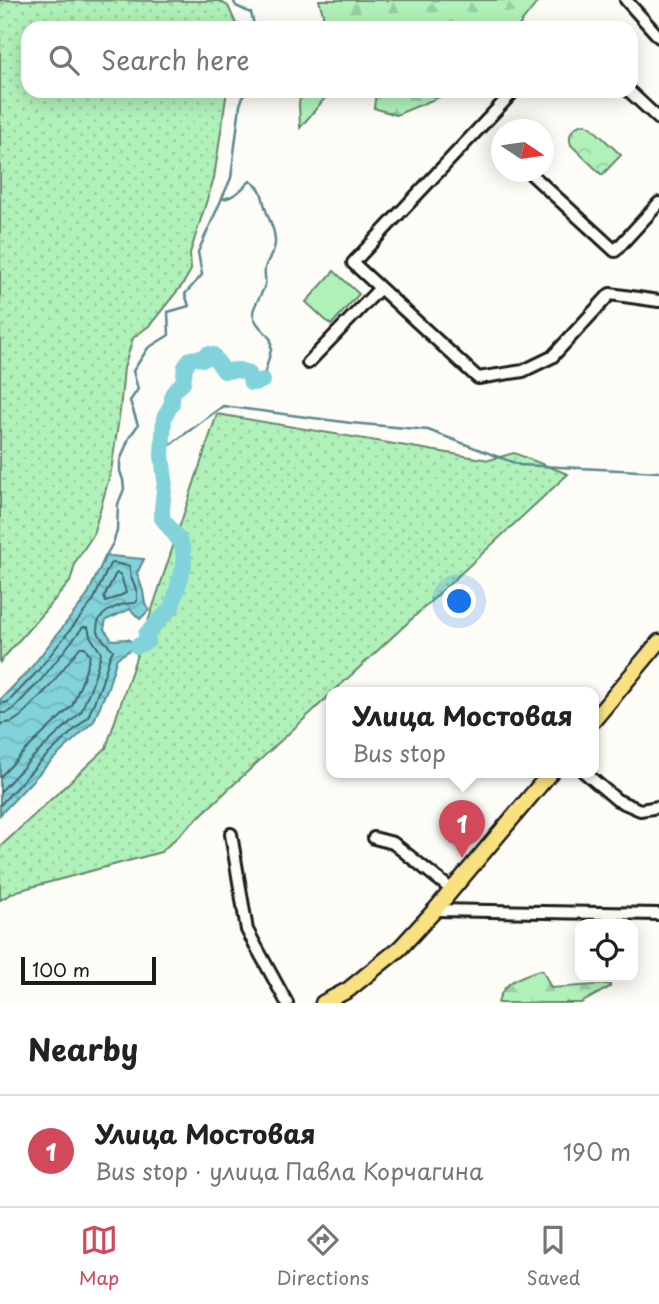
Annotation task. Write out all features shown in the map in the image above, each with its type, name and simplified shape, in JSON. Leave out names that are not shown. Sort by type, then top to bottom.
[{"type":"main road","points":[[599,714],[659,642]]},
{"type":"main road","points":[[323,1003],[348,990],[400,948],[546,778]]},
{"type":"street","points":[[626,0],[659,37]]},
{"type":"street","points":[[507,98],[353,263],[478,378],[523,371],[552,357],[610,294],[659,301]]},
{"type":"street","points":[[636,98],[659,119]]},
{"type":"street","points":[[540,182],[615,251],[659,203]]},
{"type":"street","points":[[308,363],[380,288]]},
{"type":"street","points":[[591,778],[617,800],[640,810],[659,807]]},
{"type":"street","points":[[231,834],[247,930],[287,1003]]},
{"type":"street","points":[[374,838],[393,843],[452,890]]},
{"type":"street","points":[[435,910],[659,914]]},
{"type":"green space","points":[[0,0],[219,1],[228,6],[235,21],[21,21],[21,98],[226,98],[214,178],[190,253],[191,270],[150,325],[133,338],[124,368],[111,471],[93,535],[76,561],[70,582],[0,662]]},
{"type":"green space","points":[[319,0],[539,0],[522,21],[323,21]]},
{"type":"green space","points":[[300,98],[325,98],[300,128]]},
{"type":"green space","points":[[375,98],[437,98],[396,115],[374,108]]},
{"type":"green space","points":[[585,124],[621,155],[602,175],[571,145],[572,131]]},
{"type":"green space","points":[[334,271],[359,294],[331,325],[306,302]]},
{"type":"green space","points":[[217,414],[489,460],[514,453],[568,474],[338,687],[326,687],[326,699],[161,852],[17,891],[0,900],[0,847],[106,748]]},
{"type":"green space","points":[[539,970],[543,971],[551,988],[610,984],[610,987],[581,1003],[498,1003],[508,984]]},
{"type":"water","points":[[105,557],[144,559],[137,573],[149,610],[140,619],[130,609],[106,620],[104,629],[112,640],[128,639],[137,646],[117,658],[94,721],[44,768],[0,815],[0,700],[30,669],[87,596]]},
{"type":"waterway","points":[[233,0],[236,6],[251,13],[253,21]]},
{"type":"waterway","points":[[105,557],[117,531],[118,504],[124,489],[120,461],[129,438],[138,425],[130,401],[138,389],[133,371],[148,348],[169,335],[168,312],[189,306],[185,294],[202,275],[198,252],[231,178],[242,98]]},
{"type":"waterway","points":[[224,199],[235,194],[250,181],[261,192],[274,233],[275,247],[265,268],[264,287],[253,313],[271,340],[263,380]]},
{"type":"waterway","points":[[137,646],[148,641],[146,634],[172,607],[184,565],[183,548],[162,518],[165,480],[162,455],[164,418],[172,403],[172,394],[183,383],[185,367],[190,359],[204,359],[207,354],[213,355],[224,371],[239,370],[249,374],[251,383],[263,380]]},
{"type":"waterway","points":[[163,450],[223,406],[428,430],[520,465],[659,472]]},
{"type":"place","name":"Улица Мостовая","points":[[462,858]]}]
